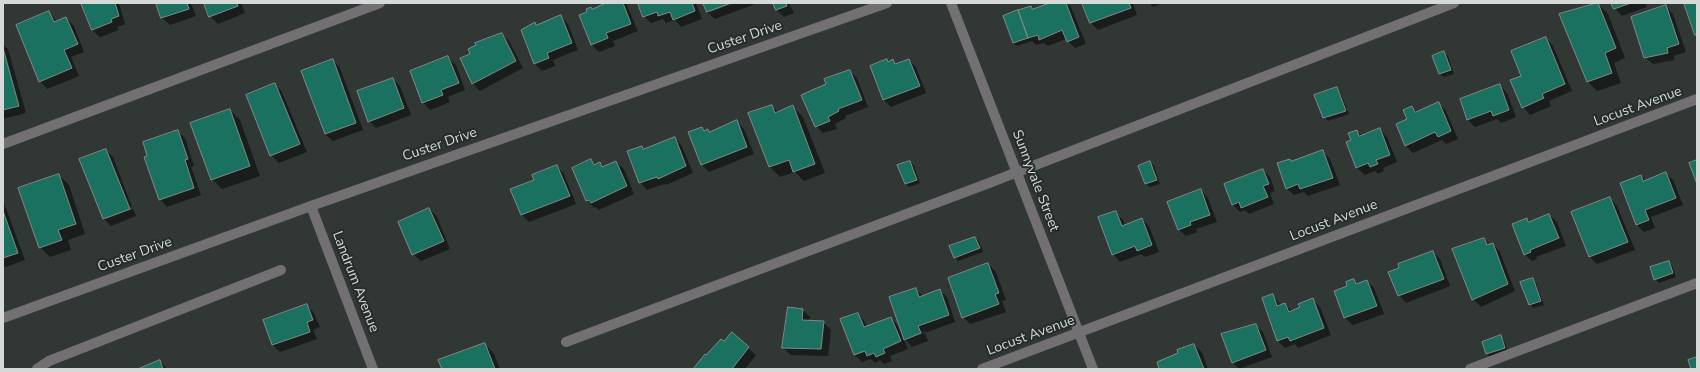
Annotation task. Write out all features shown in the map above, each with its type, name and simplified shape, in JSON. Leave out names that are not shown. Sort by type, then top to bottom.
[{"type":"street","points":[[3,144],[380,3]]},
{"type":"street","name":"Custer Drive","points":[[3,318],[311,206],[887,3]]},
{"type":"street","name":"Sunnyvale Street","points":[[951,3],[1093,369]]},
{"type":"street","points":[[566,342],[1016,172],[1454,3]]},
{"type":"street","name":"Locust Avenue","points":[[982,369],[1697,99]]},
{"type":"street","name":"Landrum Avenue","points":[[311,206],[373,369]]},
{"type":"street","points":[[37,369],[49,361],[281,270]]},
{"type":"street","points":[[1470,369],[1697,283]]},
{"type":"building","points":[[81,3],[115,3],[119,16],[111,19],[112,22],[92,30]]},
{"type":"building","points":[[156,3],[187,3],[189,9],[161,18]]},
{"type":"building","points":[[204,3],[237,3],[238,6],[209,17]]},
{"type":"building","points":[[606,3],[623,3],[631,24],[606,33],[608,38],[591,45],[579,15],[587,12],[586,9],[591,7],[592,9]]},
{"type":"building","points":[[638,3],[692,3],[695,11],[673,20],[670,12],[658,16],[657,12],[643,17]]},
{"type":"building","points":[[703,3],[731,3],[707,12]]},
{"type":"building","points":[[773,3],[786,3],[787,6],[776,10]]},
{"type":"building","points":[[1050,3],[1066,3],[1079,37],[1067,42],[1062,30],[1039,40],[1038,35],[1028,38],[1018,10],[1031,6],[1032,9]]},
{"type":"building","points":[[1082,3],[1129,3],[1131,8],[1090,23]]},
{"type":"building","points":[[1598,3],[1616,48],[1605,53],[1612,73],[1587,82],[1559,14]]},
{"type":"building","points":[[1611,3],[1631,3],[1614,9]]},
{"type":"building","points":[[1684,3],[1697,3],[1697,35],[1695,35]]},
{"type":"building","points":[[1666,5],[1679,44],[1667,48],[1668,53],[1644,58],[1631,17]]},
{"type":"building","points":[[1018,10],[1028,38],[1013,43],[1003,16]]},
{"type":"building","points":[[49,11],[54,22],[66,17],[78,44],[64,50],[72,68],[39,82],[16,25]]},
{"type":"building","points":[[561,15],[572,43],[547,53],[549,58],[534,64],[521,30],[535,22],[536,25]]},
{"type":"building","points":[[502,33],[516,61],[472,84],[460,58],[470,54],[468,49],[476,45],[475,43]]},
{"type":"building","points":[[1546,37],[1565,84],[1542,94],[1544,98],[1522,108],[1510,80],[1521,76],[1511,51]]},
{"type":"building","points":[[3,48],[19,106],[3,110]]},
{"type":"building","points":[[1444,51],[1451,70],[1439,74],[1432,56]]},
{"type":"building","points":[[448,56],[459,83],[441,90],[443,95],[422,103],[410,71]]},
{"type":"building","points":[[333,59],[356,123],[325,134],[301,71]]},
{"type":"building","points":[[887,59],[888,62],[893,59],[895,64],[909,59],[920,86],[883,100],[870,66]]},
{"type":"building","points":[[850,70],[862,100],[838,109],[839,111],[828,117],[830,121],[815,127],[801,95],[826,84],[824,79]]},
{"type":"building","points":[[393,78],[404,108],[368,122],[357,91]]},
{"type":"building","points":[[275,83],[300,144],[270,156],[246,95]]},
{"type":"building","points":[[1500,84],[1509,110],[1493,116],[1491,111],[1467,120],[1460,99]]},
{"type":"building","points":[[1337,87],[1346,111],[1323,118],[1314,95]]},
{"type":"building","points":[[1439,102],[1451,131],[1438,137],[1435,132],[1405,146],[1396,124],[1407,119],[1403,110],[1412,106],[1415,112]]},
{"type":"building","points":[[772,105],[775,113],[793,105],[815,164],[793,172],[789,160],[769,167],[748,113]]},
{"type":"building","points":[[230,109],[250,166],[211,180],[190,123]]},
{"type":"building","points":[[737,120],[747,147],[701,165],[688,132],[702,127],[704,131],[708,129],[709,132]]},
{"type":"building","points":[[1380,128],[1390,155],[1376,160],[1378,164],[1370,167],[1368,163],[1356,168],[1346,142],[1351,140],[1348,133],[1357,130],[1359,136]]},
{"type":"building","points":[[178,130],[188,159],[185,160],[194,188],[159,200],[144,157],[147,156],[143,142]]},
{"type":"building","points":[[675,137],[686,166],[658,179],[657,177],[639,183],[627,151],[642,146],[643,149]]},
{"type":"building","points":[[106,149],[130,209],[103,219],[79,159]]},
{"type":"building","points":[[1323,150],[1333,178],[1300,189],[1298,184],[1286,189],[1277,163],[1290,159],[1291,161]]},
{"type":"building","points":[[591,159],[594,165],[600,162],[602,167],[616,161],[627,186],[591,203],[589,200],[586,201],[572,168]]},
{"type":"building","points":[[1697,160],[1697,184],[1689,163]]},
{"type":"building","points":[[910,161],[917,180],[905,184],[897,165]]},
{"type":"building","points":[[1150,161],[1157,180],[1145,184],[1138,166]]},
{"type":"building","points":[[557,165],[570,196],[521,215],[510,189],[534,180],[532,175]]},
{"type":"building","points":[[1263,169],[1269,184],[1263,186],[1268,197],[1241,208],[1239,202],[1232,205],[1224,184]]},
{"type":"building","points":[[1666,172],[1676,198],[1645,210],[1649,220],[1636,225],[1620,183],[1641,175],[1643,181]]},
{"type":"building","points":[[59,174],[76,224],[58,230],[62,240],[39,248],[18,188]]},
{"type":"building","points":[[1201,189],[1210,215],[1190,222],[1191,225],[1178,230],[1167,202]]},
{"type":"building","points":[[1610,197],[1628,242],[1589,257],[1571,212]]},
{"type":"building","points":[[429,208],[444,241],[412,255],[398,222]]},
{"type":"building","points":[[3,211],[18,253],[3,258]]},
{"type":"building","points":[[1116,211],[1122,226],[1142,218],[1152,245],[1137,251],[1135,246],[1112,255],[1098,217]]},
{"type":"building","points":[[1549,214],[1559,238],[1530,250],[1531,252],[1524,255],[1512,224],[1527,218],[1528,222]]},
{"type":"building","points":[[975,237],[980,248],[954,258],[949,246]]},
{"type":"building","points":[[1484,238],[1487,245],[1493,243],[1508,284],[1472,300],[1452,249]]},
{"type":"building","points":[[1433,251],[1444,279],[1398,296],[1388,272],[1399,268],[1398,264]]},
{"type":"building","points":[[1669,261],[1673,273],[1654,280],[1650,267]]},
{"type":"building","points":[[988,263],[999,293],[995,294],[999,304],[962,318],[948,278]]},
{"type":"building","points":[[1533,278],[1541,301],[1529,305],[1520,282]]},
{"type":"building","points":[[1354,279],[1356,284],[1367,280],[1377,306],[1344,318],[1334,291],[1347,286],[1346,282]]},
{"type":"building","points":[[916,288],[919,297],[940,289],[949,315],[918,326],[921,333],[904,340],[889,297]]},
{"type":"building","points":[[1273,294],[1277,306],[1285,303],[1289,312],[1300,307],[1298,304],[1313,298],[1324,328],[1290,341],[1288,337],[1277,341],[1262,298]]},
{"type":"building","points":[[307,304],[313,320],[307,322],[310,332],[272,345],[263,320]]},
{"type":"building","points":[[788,307],[803,309],[802,320],[824,321],[821,349],[782,348]]},
{"type":"building","points":[[858,313],[864,327],[891,317],[901,341],[883,349],[885,353],[876,357],[874,353],[867,356],[865,351],[854,355],[840,319]]},
{"type":"building","points":[[1256,324],[1266,350],[1232,363],[1221,334]]},
{"type":"building","points":[[732,332],[749,347],[732,369],[693,369],[705,354],[706,355],[721,339],[724,341]]},
{"type":"building","points":[[1501,335],[1505,348],[1486,354],[1482,342]]},
{"type":"building","points":[[485,343],[495,369],[442,369],[438,360]]},
{"type":"building","points":[[1194,344],[1204,369],[1159,369],[1157,362],[1178,353],[1177,350]]},
{"type":"building","points":[[1697,357],[1697,369],[1691,369],[1688,360]]},
{"type":"building","points":[[160,360],[163,369],[138,369]]}]
